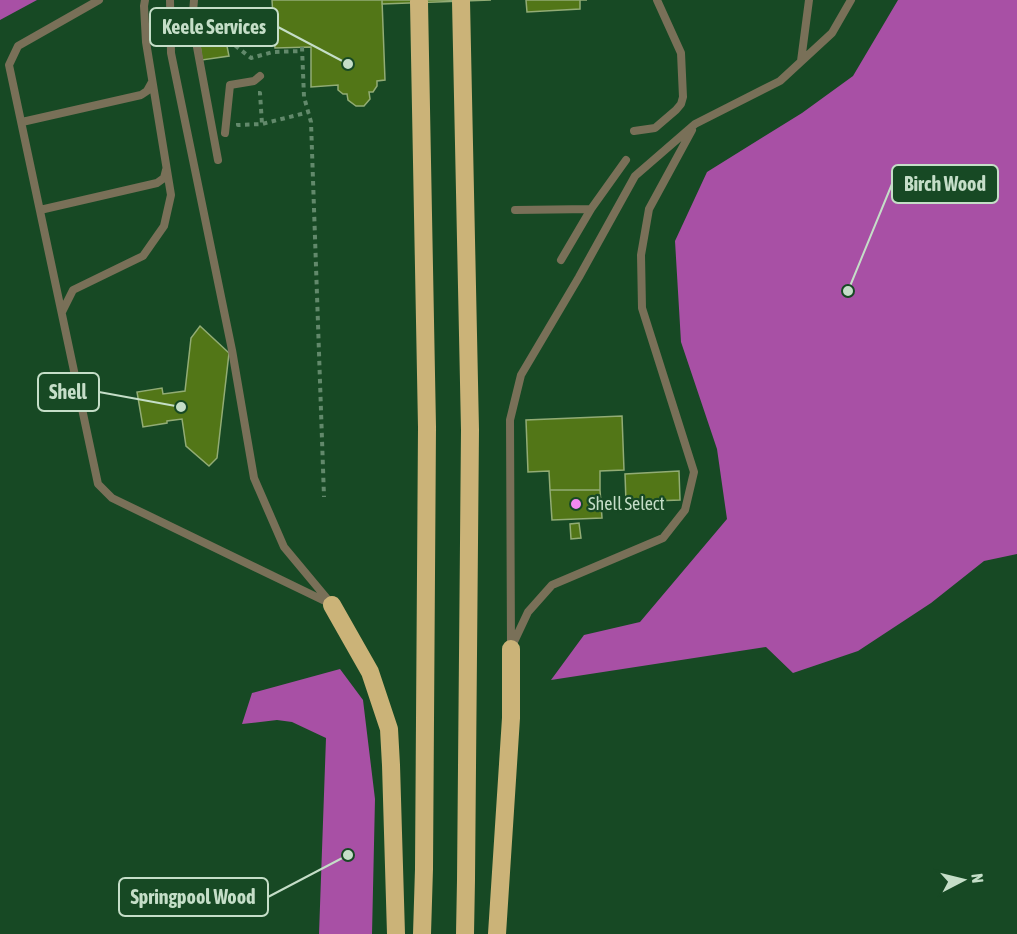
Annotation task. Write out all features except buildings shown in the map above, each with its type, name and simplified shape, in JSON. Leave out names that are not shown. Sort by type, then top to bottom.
[{"type":"highway","points":[[461,1],[470,430],[465,934]]},
{"type":"highway","points":[[419,3],[427,427],[422,934]]},
{"type":"highway","points":[[332,605],[370,672],[389,729],[396,934]]},
{"type":"highway","points":[[497,934],[511,718],[511,649]]},
{"type":"lane","points":[[99,0],[18,46],[9,65],[98,484],[112,498],[332,605]]},
{"type":"lane","points":[[62,312],[73,290],[143,256],[165,226],[171,195],[146,42],[145,0]]},
{"type":"lane","points":[[170,0],[171,53],[232,350],[254,478],[284,547],[332,605]]},
{"type":"lane","points":[[194,0],[194,31],[218,160]]},
{"type":"lane","points":[[634,131],[654,128],[676,110],[683,97],[681,53],[657,0]]},
{"type":"lane","points":[[801,61],[809,0]]},
{"type":"lane","points":[[511,649],[510,420],[521,375],[635,176],[695,124],[780,81],[832,33],[851,0]]},
{"type":"lane","points":[[225,133],[230,85],[254,81],[260,76]]},
{"type":"lane","points":[[22,122],[141,94],[147,91],[152,81]]},
{"type":"lane","points":[[511,649],[528,612],[552,585],[663,538],[685,510],[694,472],[642,309],[641,255],[649,209],[695,124]]},
{"type":"lane","points":[[561,260],[591,209],[626,160]]},
{"type":"lane","points":[[40,210],[157,183],[164,178],[166,168]]},
{"type":"lane","points":[[515,210],[591,209]]},
{"type":"path","points":[[228,40],[251,58],[273,52],[302,49],[304,97],[311,122],[324,497]]},
{"type":"path","points":[[249,94],[260,93],[262,124]]},
{"type":"path","points":[[238,115],[238,125],[262,124],[309,112]]},
{"type":"shaded area","points":[[0,0],[37,0],[0,20]]},
{"type":"shaded area","points":[[898,0],[1017,0],[1017,554],[984,561],[931,603],[858,651],[793,673],[766,647],[551,680],[584,635],[640,622],[727,519],[717,449],[681,342],[675,241],[707,172],[802,113],[853,76]]},
{"type":"shaded area","points":[[340,669],[363,700],[375,799],[372,934],[319,934],[326,738],[292,722],[277,720],[242,724],[252,693]]},
{"type":"place","name":"Keele Services","points":[[348,64]]},
{"type":"place","name":"Birch Wood","points":[[848,291]]},
{"type":"place","name":"Shell","points":[[181,407]]},
{"type":"place","name":"Shell Select","points":[[576,504]]},
{"type":"place","name":"Springpool Wood","points":[[348,855]]}]
